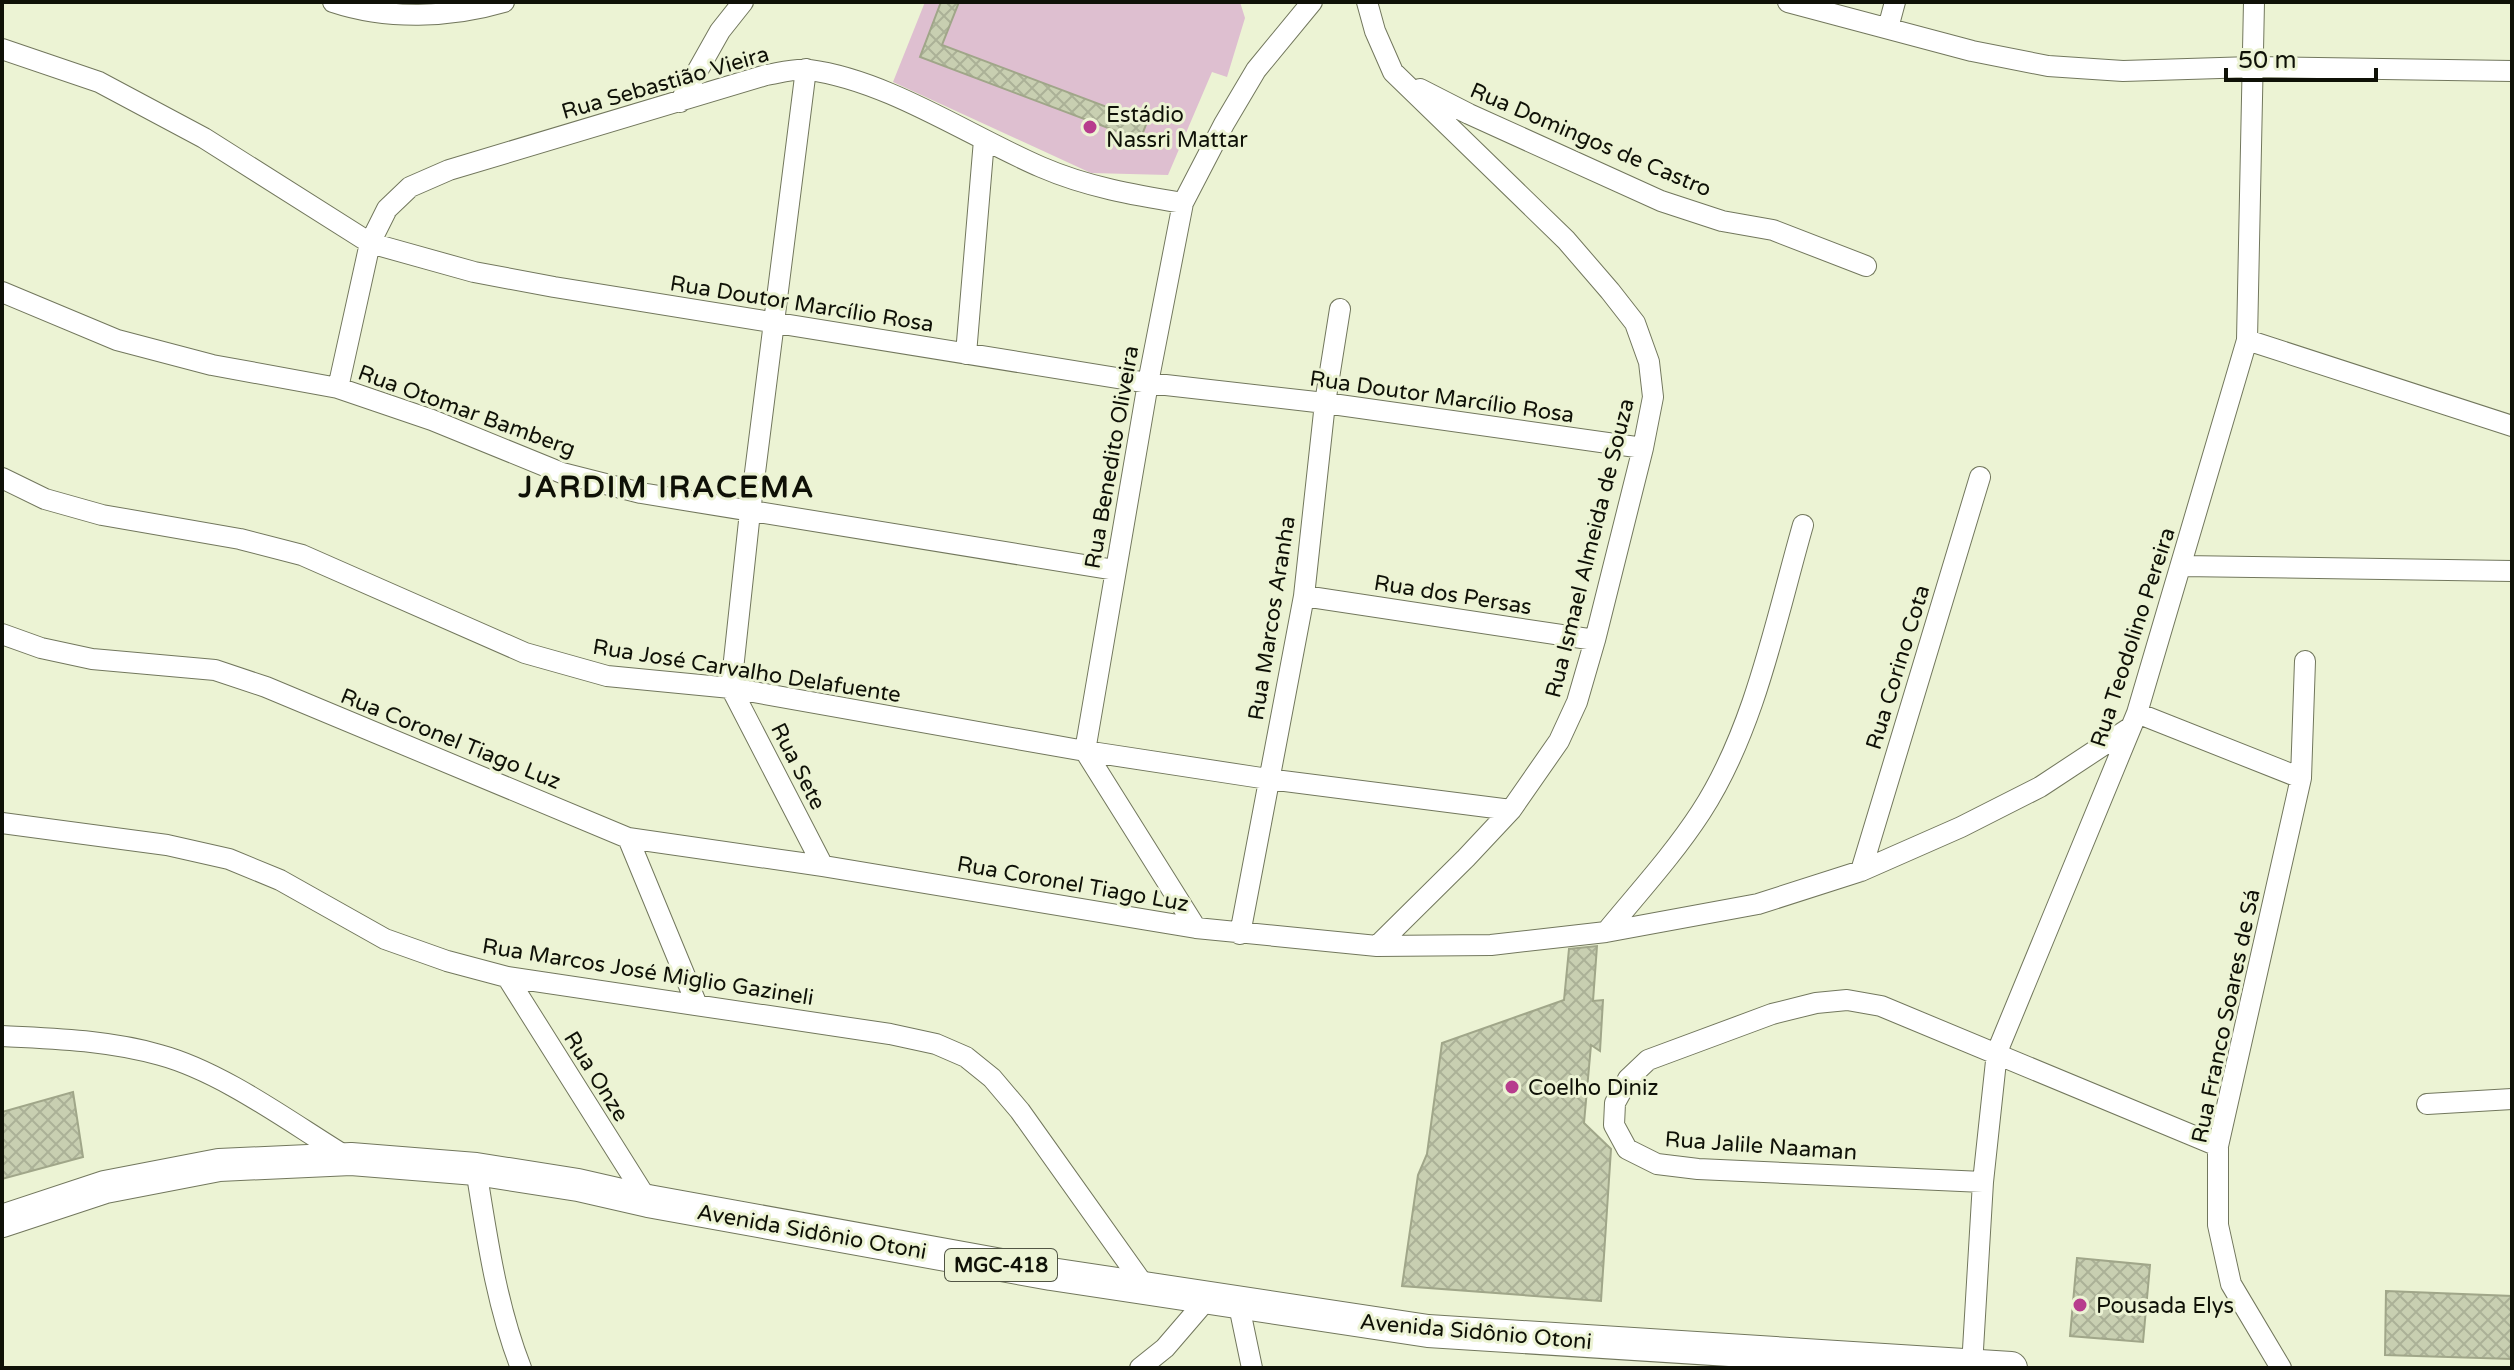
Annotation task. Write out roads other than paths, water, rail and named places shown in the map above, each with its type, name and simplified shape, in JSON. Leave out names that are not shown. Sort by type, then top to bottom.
[{"type":"main road","name":"Avenida Sidônio Otoni","points":[[2,1221],[105,1187],[219,1165],[351,1159],[476,1169],[578,1185],[648,1201],[1051,1274],[1428,1331],[2011,1368]]},
{"type":"street","points":[[333,2],[348,7],[421,16],[504,2]]},
{"type":"street","points":[[680,102],[720,31],[743,2]]},
{"type":"street","name":"Rua Benedito Oliveira","points":[[1085,751],[1148,383],[1183,203],[1256,70],[1312,2]]},
{"type":"street","name":"Rua Ismael Almeida de Souza","points":[[1367,2],[1375,31],[1393,72],[1566,240],[1635,323],[1649,362],[1653,397],[1595,640],[1577,702],[1559,741],[1511,810],[1377,946]]},
{"type":"street","points":[[1788,2],[1972,51],[2048,66],[2123,71],[2252,67],[2512,71]]},
{"type":"street","points":[[1888,28],[1895,2]]},
{"type":"street","name":"Rua Teodolino Pereira","points":[[1972,1366],[1983,1182],[1997,1052],[2134,720],[2247,340],[2254,2]]},
{"type":"street","name":"Rua Doutor Marcílio Rosa","points":[[2,49],[99,82],[204,138],[370,243],[474,272],[1148,383],[1325,403],[1643,448]]},
{"type":"street","points":[[731,688],[806,69]]},
{"type":"street","name":"Rua Sebastião Vieira","points":[[338,388],[370,243],[387,209],[410,187],[436,175],[766,75],[806,69],[856,81],[1085,184],[1183,203]]},
{"type":"street","name":"Rua Domingos de Castro","points":[[1393,72],[1469,114],[1661,201],[1722,221],[1773,230],[1866,266]]},
{"type":"street","points":[[966,354],[984,140]]},
{"type":"street","name":"Rua Otomar Bamberg","points":[[2,292],[117,340],[212,365],[338,388],[432,420],[562,473],[641,493],[1115,570]]},
{"type":"street","name":"Rua Marcos Aranha","points":[[1240,934],[1304,596],[1325,403],[1340,309]]},
{"type":"street","points":[[2247,340],[2512,426]]},
{"type":"street","name":"Rua Corino Cota","points":[[1861,871],[1980,477]]},
{"type":"street","points":[[2,478],[45,499]]},
{"type":"street","points":[[2,493],[45,499]]},
{"type":"street","name":"Rua José Carvalho Delafuente","points":[[45,499],[134,523],[240,539],[302,555],[525,653],[607,676],[731,688],[1085,751],[1268,779],[1511,810]]},
{"type":"street","points":[[1606,932],[1701,812],[1727,765],[1753,700],[1803,525]]},
{"type":"street","points":[[2182,566],[2512,571]]},
{"type":"street","name":"Rua dos Persas","points":[[1304,596],[1595,640]]},
{"type":"street","name":"Rua Coronel Tiago Luz","points":[[2,634],[41,648],[92,659],[215,670],[266,687],[628,838],[823,866],[1196,928],[1377,946],[1491,945],[1606,932],[1758,904],[1861,871],[1961,827],[2040,787],[2134,720]]},
{"type":"street","name":"Rua Franco Soares de Sá","points":[[2281,1368],[2231,1284],[2218,1225],[2218,1146],[2301,778],[2305,661]]},
{"type":"street","name":"Rua Sete","points":[[731,688],[823,866]]},
{"type":"street","points":[[2134,720],[2301,778]]},
{"type":"street","points":[[1085,751],[1196,928]]},
{"type":"street","name":"Rua Marcos José Miglio Gazineli","points":[[2,823],[167,845],[229,859],[280,880],[385,939],[447,961],[507,977],[890,1034],[936,1044],[966,1057],[992,1078],[1020,1111],[1146,1288]]},
{"type":"street","points":[[628,838],[697,1005]]},
{"type":"street","name":"Rua Onze","points":[[507,977],[648,1201]]},
{"type":"street","name":"Rua Jalile Naaman","points":[[1983,1182],[1698,1169],[1657,1164],[1627,1149],[1614,1125],[1615,1103],[1628,1079],[1648,1060],[1772,1014],[1816,1003],[1847,1000],[1881,1006],[2218,1146]]},
{"type":"street","points":[[2,1036],[103,1042],[162,1055],[218,1079],[351,1159]]},
{"type":"street","points":[[2427,1104],[2512,1099]]},
{"type":"street","points":[[476,1169],[491,1263],[508,1334],[521,1368]]},
{"type":"street","points":[[1140,1368],[1223,1299],[1252,1368]]},
{"type":"place","name":"Estádio Nassri Mattar","points":[[1090,127]]},
{"type":"place","name":"Coelho Diniz","points":[[1512,1087]]},
{"type":"place","name":"Pousada Elys","points":[[2080,1305]]},
{"type":"district","name":"JARDIM IRACEMA","points":[[667,487]]}]
